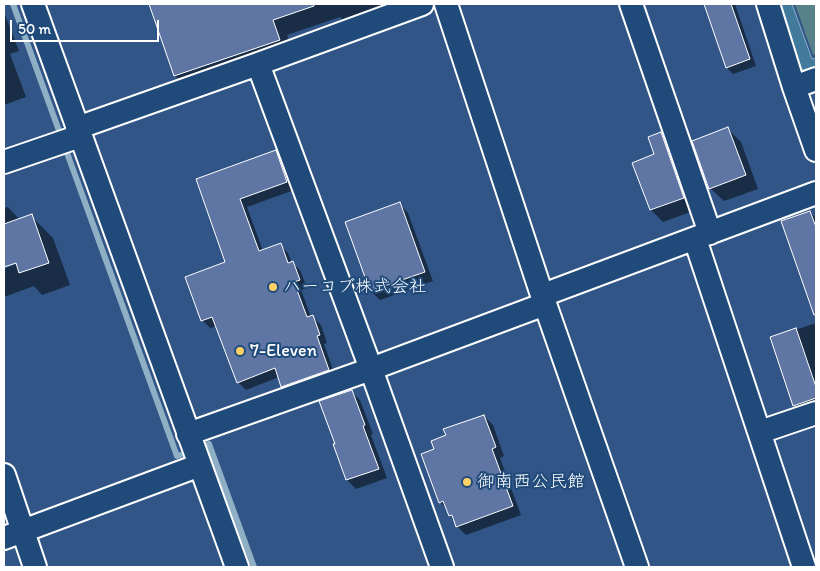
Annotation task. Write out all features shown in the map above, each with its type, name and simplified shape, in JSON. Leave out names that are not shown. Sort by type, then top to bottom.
[{"type":"street","points":[[32,4],[71,137],[200,465],[237,567]]},
{"type":"street","points":[[4,162],[258,64],[422,4]]},
{"type":"street","points":[[446,4],[544,300],[637,567]]},
{"type":"street","points":[[631,4],[760,432],[804,567]]},
{"type":"street","points":[[768,4],[816,150]]},
{"type":"street","points":[[258,64],[442,567]]},
{"type":"street","points":[[794,87],[816,79]]},
{"type":"street","points":[[188,434],[371,369],[702,236],[816,193]]},
{"type":"street","points":[[760,432],[816,413]]},
{"type":"street","points":[[13,535],[200,465]]},
{"type":"street","points":[[4,475],[13,535],[35,567]]},
{"type":"green space","points":[[795,4],[816,4],[816,54],[813,55]]},
{"type":"water","points":[[777,4],[792,4],[812,59],[816,58],[816,73],[802,70]]},
{"type":"building","points":[[149,4],[314,4],[314,6],[273,20],[280,40],[174,76]]},
{"type":"building","points":[[704,4],[731,4],[750,59],[726,68]]},
{"type":"building","points":[[728,127],[746,175],[709,189],[692,141]]},
{"type":"building","points":[[661,132],[684,198],[650,210],[632,163],[654,154],[648,137]]},
{"type":"building","points":[[276,150],[287,182],[240,199],[259,251],[281,243],[288,263],[293,261],[300,280],[294,282],[307,317],[313,315],[320,335],[317,336],[329,370],[281,387],[275,368],[237,383],[212,317],[201,321],[185,277],[225,262],[196,179]]},
{"type":"building","points":[[400,202],[425,272],[370,291],[345,222]]},
{"type":"building","points":[[810,211],[816,227],[816,315],[814,315],[781,221]]},
{"type":"building","points":[[32,214],[49,263],[19,273],[16,263],[4,267],[4,224]]},
{"type":"building","points":[[796,328],[816,387],[816,398],[793,406],[770,337]]},
{"type":"building","points":[[352,390],[379,469],[346,480],[319,401]]},
{"type":"building","points":[[484,415],[496,447],[492,449],[513,506],[456,527],[452,515],[449,516],[443,501],[439,503],[421,454],[434,449],[431,441],[446,435],[443,429]]},
{"type":"waterway","points":[[13,4],[177,456],[180,455]]},
{"type":"waterway","points":[[207,445],[209,444],[254,567]]},
{"type":"place","name":"ハーコブ株式会社","points":[[273,287]]},
{"type":"place","name":"7-Eleven","points":[[240,351]]},
{"type":"place","name":"御南西公民館","points":[[467,482]]}]
